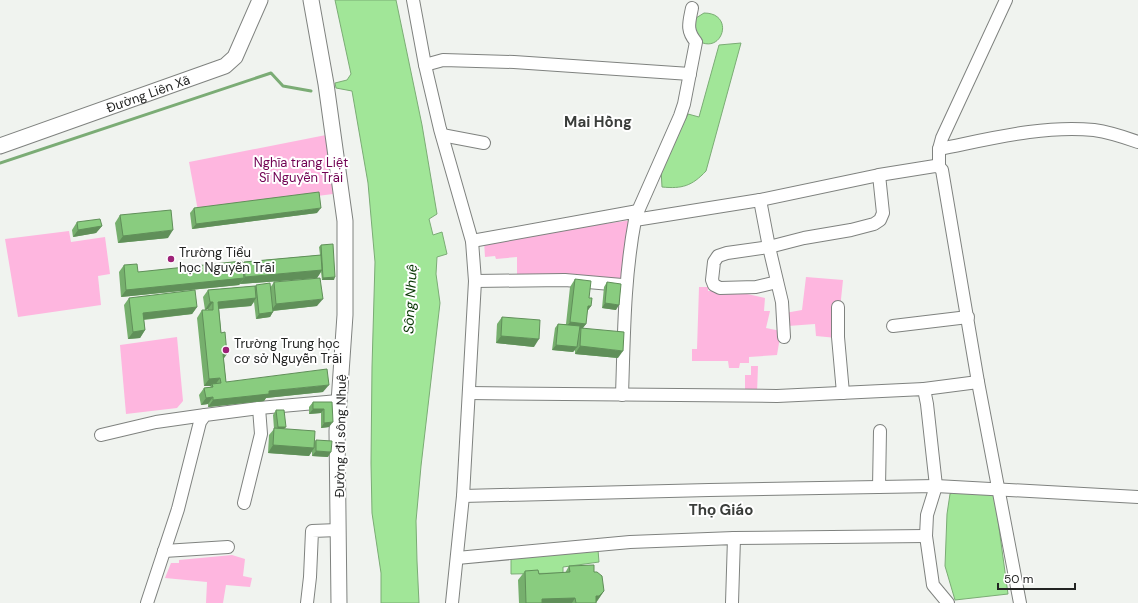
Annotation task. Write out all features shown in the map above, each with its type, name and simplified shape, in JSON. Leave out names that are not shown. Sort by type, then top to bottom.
[{"type":"street","name":"Đường Liên Xã","points":[[0,146],[225,66],[235,57],[260,0]]},
{"type":"street","name":"Đường đi sông Nhuệ","points":[[311,0],[326,84],[345,221],[345,315],[337,431],[339,603]]},
{"type":"street","points":[[413,0],[425,65],[442,135],[472,240],[475,281],[463,496],[452,603]]},
{"type":"street","points":[[1006,0],[942,138],[939,149],[940,167],[942,170],[968,317],[978,382],[1000,489],[1020,603]]},
{"type":"street","points":[[622,395],[626,286],[629,250],[636,216],[684,104],[696,42],[689,32],[692,8]]},
{"type":"street","points":[[425,65],[443,60],[506,61],[690,74]]},
{"type":"street","points":[[939,149],[1027,133],[1070,129],[1095,130],[1138,142]]},
{"type":"street","points":[[442,135],[484,143]]},
{"type":"street","points":[[472,240],[636,216],[760,200],[879,176],[935,166],[940,167]]},
{"type":"street","points":[[777,282],[756,287],[720,288],[714,285],[712,280],[714,262],[718,256],[727,253],[769,247],[804,238],[851,230],[874,224],[880,220],[883,213],[879,176]]},
{"type":"street","points":[[760,200],[782,302],[784,337]]},
{"type":"street","points":[[475,281],[565,280],[626,286]]},
{"type":"street","points":[[838,307],[838,337],[843,394]]},
{"type":"street","points":[[893,326],[968,317]]},
{"type":"street","points":[[469,393],[777,396],[924,390],[978,382]]},
{"type":"street","points":[[924,390],[927,404],[936,486],[928,515],[926,536],[932,586],[948,603]]},
{"type":"street","points":[[101,435],[156,422],[259,408],[338,400]]},
{"type":"street","points":[[244,503],[261,434],[259,408]]},
{"type":"street","points":[[147,603],[178,509],[200,422],[205,415]]},
{"type":"street","points":[[879,487],[880,431]]},
{"type":"street","points":[[463,496],[936,486],[1138,497]]},
{"type":"street","points":[[307,603],[312,531],[338,530]]},
{"type":"street","points":[[456,558],[630,542],[734,538],[926,536]]},
{"type":"street","points":[[732,603],[734,538]]},
{"type":"street","points":[[164,551],[228,547]]},
{"type":"green space","name":"Nghĩa trang Liệt Sĩ Nguyễn Trãi","points":[[326,135],[333,194],[198,211],[189,162]]},
{"type":"green space","points":[[632,220],[623,281],[557,274],[517,274],[517,257],[496,259],[495,256],[485,257],[484,241]]},
{"type":"green space","points":[[69,231],[71,242],[105,237],[110,274],[98,276],[101,305],[18,317],[5,239]]},
{"type":"green space","points":[[806,277],[843,280],[837,338],[816,336],[815,324],[788,326],[785,313],[802,310]]},
{"type":"green space","points":[[699,287],[708,287],[708,291],[734,291],[765,298],[764,311],[770,311],[766,328],[781,331],[777,355],[749,357],[749,363],[740,363],[739,368],[729,368],[728,361],[692,361],[692,349],[697,349]]},
{"type":"green space","points":[[177,337],[183,401],[177,408],[126,414],[120,345]]},
{"type":"green space","points":[[751,366],[758,366],[757,393],[745,393],[745,375],[751,375]]},
{"type":"green space","points":[[232,555],[245,559],[243,576],[252,578],[250,587],[226,585],[223,603],[206,603],[207,582],[165,578],[171,563],[179,563],[179,560]]},
{"type":"water","name":"Sông Nhuệ","points":[[335,0],[396,0],[422,125],[437,214],[429,219],[433,235],[442,232],[447,254],[437,257],[436,274],[440,303],[416,521],[419,603],[381,603],[381,573],[372,513],[371,463],[375,262],[368,183],[352,91],[336,88],[335,83],[347,80],[351,74]]},
{"type":"water","points":[[704,13],[714,15],[720,20],[722,26],[722,33],[719,39],[713,43],[706,44],[697,40],[693,22]]},
{"type":"water","points":[[741,43],[706,171],[696,180],[681,187],[662,187],[661,169],[688,114],[699,117],[719,45]]},
{"type":"water","points":[[994,491],[1008,594],[955,600],[945,566],[947,514],[950,494],[953,492]]},
{"type":"water","points":[[598,550],[599,562],[563,567],[563,573],[511,574],[511,558]]},
{"type":"building","points":[[319,192],[321,208],[196,224],[194,208]]},
{"type":"building","points":[[171,210],[173,230],[123,236],[120,215]]},
{"type":"building","points":[[100,219],[102,226],[78,230],[77,222]]},
{"type":"building","points":[[333,244],[335,277],[323,278],[321,245]]},
{"type":"building","points":[[321,255],[322,270],[245,277],[244,262]]},
{"type":"building","points":[[242,261],[244,278],[126,290],[124,265],[137,264],[138,272]]},
{"type":"building","points":[[320,278],[323,299],[276,304],[274,282]]},
{"type":"building","points":[[575,279],[591,281],[589,298],[592,298],[591,306],[588,306],[586,324],[570,322]]},
{"type":"building","points":[[607,282],[621,284],[619,305],[605,303]]},
{"type":"building","points":[[270,283],[273,312],[259,314],[256,285]]},
{"type":"building","points":[[255,286],[256,298],[218,302],[221,333],[225,332],[227,354],[223,354],[226,382],[327,369],[329,385],[269,391],[269,394],[213,400],[213,397],[206,398],[204,388],[213,387],[212,384],[221,383],[220,378],[209,379],[202,310],[213,310],[213,302],[210,302],[208,290]]},
{"type":"building","points":[[195,290],[197,307],[143,313],[145,330],[133,332],[129,298]]},
{"type":"building","points":[[502,317],[540,320],[539,339],[501,336]]},
{"type":"building","points":[[558,324],[580,326],[577,347],[556,345]]},
{"type":"building","points":[[581,328],[624,332],[623,351],[580,346]]},
{"type":"building","points":[[313,402],[332,402],[333,422],[324,423],[324,409],[313,409]]},
{"type":"building","points":[[276,410],[284,410],[286,427],[278,427]]},
{"type":"building","points":[[274,428],[315,431],[314,448],[273,445]]},
{"type":"building","points":[[316,440],[332,441],[331,452],[316,451]]},
{"type":"building","points":[[594,565],[594,572],[597,572],[602,576],[604,591],[599,596],[596,596],[596,603],[576,603],[575,598],[542,599],[542,603],[526,603],[525,571],[538,570],[539,574],[570,572],[569,566]]},
{"type":"waterway","points":[[0,163],[271,73],[283,86],[311,91]]},
{"type":"place","name":"Trường Tiểu học Nguyễn Trãi","points":[[171,259]]},
{"type":"place","name":"Trường Trung học cơ sở Nguyễn Trãi","points":[[226,350]]},
{"type":"district","name":"Mai Hồng","points":[[598,122]]},
{"type":"district","name":"Thọ Giáo","points":[[721,510]]}]
